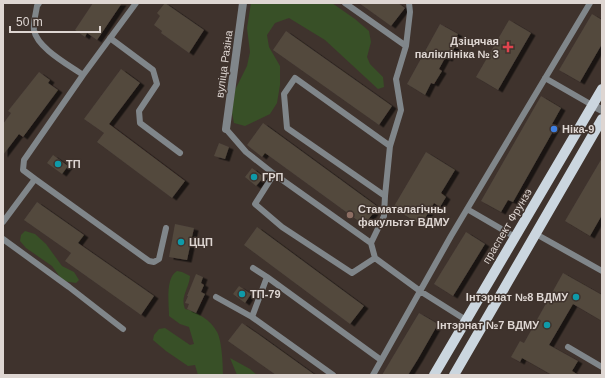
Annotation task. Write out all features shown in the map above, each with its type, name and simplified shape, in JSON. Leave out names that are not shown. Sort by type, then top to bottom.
[{"type":"main road","name":"праспект Фрунзэ","points":[[434,375],[602,89]]},
{"type":"main road","points":[[454,375],[602,120]]},
{"type":"street","name":"вуліца Разіна","points":[[226,129],[243,3]]},
{"type":"street","points":[[592,105],[602,110]]},
{"type":"lane","points":[[39,3],[37,6],[34,28],[35,36],[42,46],[83,75]]},
{"type":"lane","points":[[136,3],[83,75],[24,160],[23,170],[149,262],[154,262],[159,259],[166,228]]},
{"type":"lane","points":[[345,3],[406,46]]},
{"type":"lane","points":[[371,243],[384,216],[390,146],[401,110],[396,79],[406,46],[410,12],[409,3]]},
{"type":"lane","points":[[373,375],[467,209],[590,3]]},
{"type":"lane","points":[[110,38],[154,70],[157,84],[139,111],[140,123],[180,154]]},
{"type":"lane","points":[[386,196],[287,128],[284,94],[294,78],[390,146]]},
{"type":"lane","points":[[545,78],[592,105]]},
{"type":"lane","points":[[226,129],[246,152],[274,174],[371,243],[376,258],[420,291],[466,320]]},
{"type":"lane","points":[[274,174],[255,204],[282,227],[352,273],[376,258]]},
{"type":"lane","points":[[3,222],[35,179]]},
{"type":"lane","points":[[467,209],[515,237]]},
{"type":"lane","points":[[536,234],[602,271]]},
{"type":"lane","points":[[3,240],[69,287],[123,329]]},
{"type":"lane","points":[[253,268],[382,360]]},
{"type":"lane","points":[[252,317],[267,277]]},
{"type":"lane","points":[[216,296],[252,317],[333,375]]},
{"type":"lane","points":[[568,347],[602,367]]},
{"type":"green space","points":[[251,3],[332,3],[369,31],[371,42],[367,57],[370,64],[383,77],[384,87],[378,89],[325,40],[289,18],[275,23],[267,35],[269,47],[280,66],[280,85],[277,103],[270,114],[245,126],[234,123],[232,113],[235,90],[247,66],[250,52],[247,28]]},
{"type":"green space","points":[[25,231],[35,234],[46,244],[62,266],[74,272],[79,280],[76,283],[63,281],[52,266],[26,248],[20,241],[21,235]]},
{"type":"green space","points":[[177,271],[190,276],[184,296],[185,309],[203,317],[211,324],[219,336],[223,375],[198,375],[195,365],[188,366],[153,340],[154,335],[159,329],[165,328],[190,345],[194,344],[189,327],[180,324],[169,316],[169,285],[173,274]]},
{"type":"green space","points":[[230,358],[250,369],[257,375],[237,375]]},
{"type":"building","points":[[93,3],[122,3],[97,40],[87,33],[85,37],[75,30]]},
{"type":"building","points":[[165,3],[204,30],[189,53],[161,33],[162,31],[154,25],[160,16],[157,13]]},
{"type":"building","points":[[359,3],[398,3],[405,8],[391,26]]},
{"type":"building","points":[[592,14],[602,20],[602,44],[580,82],[559,70]]},
{"type":"building","name":"Дзіцячая паліклініка № 3","points":[[509,20],[531,33],[498,90],[476,77]]},
{"type":"building","points":[[440,24],[458,34],[452,45],[455,47],[448,59],[445,58],[439,69],[442,71],[434,84],[431,83],[425,95],[407,84]]},
{"type":"building","points":[[286,31],[392,106],[379,125],[273,50]]},
{"type":"building","points":[[121,69],[140,83],[109,124],[185,181],[172,198],[97,142],[104,133],[84,119]]},
{"type":"building","points":[[39,72],[50,80],[48,83],[58,90],[23,137],[19,134],[3,155],[3,124],[11,113],[8,111]]},
{"type":"building","points":[[541,96],[561,108],[552,124],[556,126],[513,202],[508,200],[501,212],[481,201]]},
{"type":"building","points":[[263,123],[378,207],[364,225],[265,153],[262,157],[247,145]]},
{"type":"building","points":[[219,143],[229,147],[225,159],[214,156]]},
{"type":"building","points":[[426,152],[455,170],[441,193],[446,197],[440,207],[434,203],[421,225],[393,208]]},
{"type":"building","name":"ТП","points":[[53,155],[68,166],[62,174],[47,163]]},
{"type":"building","points":[[602,158],[602,215],[590,236],[565,221]]},
{"type":"building","name":"ГРП","points":[[252,168],[264,177],[256,186],[245,177]]},
{"type":"building","points":[[37,202],[84,235],[78,243],[154,296],[141,315],[65,261],[71,253],[24,220]]},
{"type":"building","name":"ЦЦП","points":[[175,224],[194,228],[187,260],[169,257]]},
{"type":"building","points":[[257,227],[364,306],[350,324],[244,245]]},
{"type":"building","points":[[466,232],[485,244],[453,296],[434,284]]},
{"type":"building","name":"Інтэрнат №7 ВДМУ","points":[[563,273],[602,295],[602,321],[573,304],[549,345],[578,361],[572,371],[577,375],[552,375],[522,358],[520,362],[511,357],[520,341],[524,343]]},
{"type":"building","points":[[196,274],[203,277],[201,283],[204,285],[201,292],[205,294],[196,313],[187,309],[189,304],[185,303]]},
{"type":"building","name":"ТП-79","points":[[239,286],[251,294],[245,303],[233,294]]},
{"type":"building","points":[[419,313],[438,324],[418,359],[408,375],[382,375]]},
{"type":"building","points":[[242,323],[315,375],[276,375],[228,341]]},
{"type":"place","name":"Дзіцячая паліклініка № 3","points":[[508,47]]},
{"type":"place","name":"Ніка-9","points":[[554,129]]},
{"type":"place","name":"ТП","points":[[58,164]]},
{"type":"place","name":"ГРП","points":[[254,177]]},
{"type":"place","name":"Стаматалагічны факультэт ВДМУ","points":[[350,215]]},
{"type":"place","name":"ЦЦП","points":[[181,242]]},
{"type":"place","name":"ТП-79","points":[[242,294]]},
{"type":"place","name":"Інтэрнат №8 ВДМУ","points":[[576,297]]},
{"type":"place","name":"Інтэрнат №7 ВДМУ","points":[[547,325]]}]
